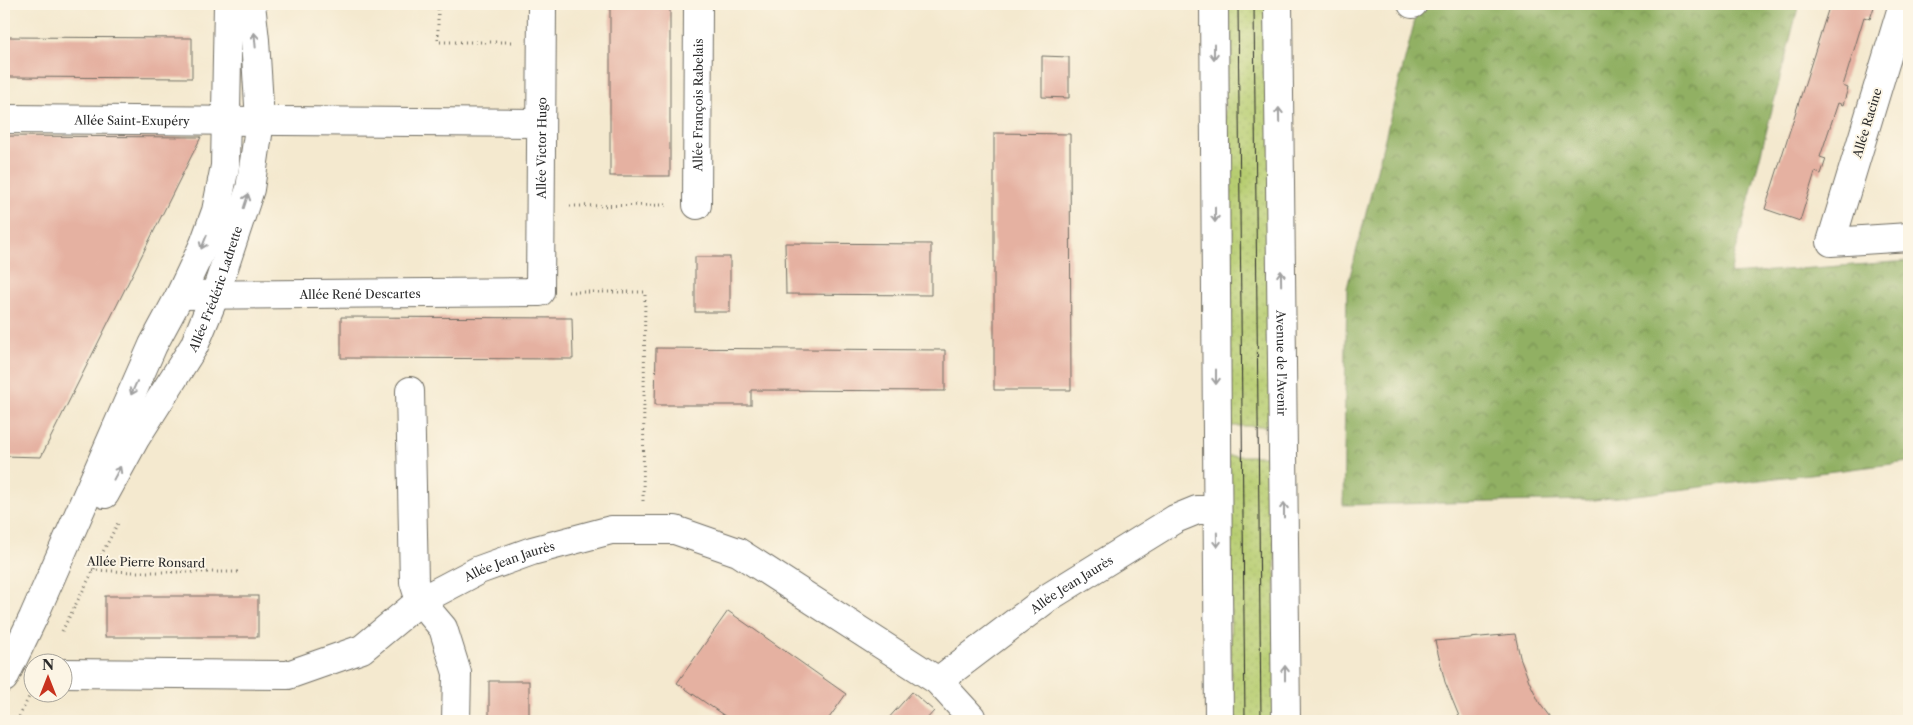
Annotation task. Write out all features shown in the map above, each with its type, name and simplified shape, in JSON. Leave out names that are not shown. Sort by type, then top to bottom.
[{"type":"street","name":"Allée Frédéric Ladrette","points":[[14,675],[67,539],[153,345],[180,296],[204,244],[216,211],[225,166],[228,4]]},
{"type":"street","name":"Allée Frédéric Ladrette","points":[[67,539],[100,502],[135,439],[194,346],[215,296],[250,189],[260,121],[251,4]]},
{"type":"street","name":"Allée Victor Hugo","points":[[540,292],[542,4]]},
{"type":"street","name":"Allée François Rabelais","points":[[697,205],[698,4]]},
{"type":"street","points":[[1214,4],[1216,510],[1219,721]]},
{"type":"street","name":"Avenue de l'Avenir","points":[[1278,4],[1286,721]]},
{"type":"street","name":"Allée Racine","points":[[1903,4],[1832,242],[1909,237]]},
{"type":"street","name":"Allée Saint-Exupéry","points":[[4,119],[541,123]]},
{"type":"street","points":[[226,122],[242,140],[255,160]]},
{"type":"street","name":"Allée René Descartes","points":[[180,296],[540,292]]},
{"type":"street","points":[[410,391],[414,582],[420,601],[443,628],[457,673],[456,721]]},
{"type":"street","name":"Allée Jean Jaurès","points":[[938,681],[1050,597],[1175,519],[1197,510],[1216,510]]},
{"type":"street","name":"Allée Jean Jaurès","points":[[72,673],[288,675],[362,649],[420,601],[479,570],[532,551],[611,530],[675,530],[738,552],[938,681],[971,716]]},
{"type":"path","points":[[438,4],[438,42],[541,43]]},
{"type":"path","points":[[541,206],[697,205]]},
{"type":"path","points":[[540,292],[645,292],[643,530]]},
{"type":"path","name":"Allée Pierre Ronsard","points":[[54,569],[134,572],[238,572]]},
{"type":"path","points":[[18,721],[27,702]]},
{"type":"green space","points":[[1224,4],[1270,4],[1274,426],[1227,426]]},
{"type":"green space","points":[[1419,4],[1799,4],[1730,274],[1909,261],[1909,462],[1594,500],[1343,505],[1347,288]]},
{"type":"green space","points":[[1228,456],[1274,456],[1277,721],[1232,721]]},
{"type":"building","points":[[610,4],[670,4],[670,176],[610,176]]},
{"type":"building","points":[[1830,4],[1875,4],[1870,19],[1864,17],[1843,86],[1848,88],[1843,105],[1838,103],[1820,157],[1826,159],[1821,174],[1815,172],[1800,221],[1765,209]]},
{"type":"building","points":[[4,37],[192,38],[192,78],[4,77]]},
{"type":"building","points":[[1042,56],[1069,57],[1069,98],[1042,97]]},
{"type":"building","points":[[994,133],[1070,134],[1071,390],[994,390]]},
{"type":"building","points":[[4,136],[201,137],[41,457],[4,456]]},
{"type":"building","points":[[785,243],[931,244],[931,295],[786,294]]},
{"type":"building","points":[[695,257],[730,257],[730,312],[695,312]]},
{"type":"building","points":[[341,317],[572,318],[573,359],[341,358]]},
{"type":"building","points":[[656,348],[945,350],[945,391],[751,390],[751,405],[655,405]]},
{"type":"building","points":[[105,596],[258,596],[258,637],[105,637]]},
{"type":"building","points":[[728,611],[846,694],[827,721],[732,721],[677,683]]},
{"type":"building","points":[[1515,634],[1520,657],[1529,681],[1540,704],[1553,721],[1461,721],[1445,682],[1435,641]]},
{"type":"building","points":[[489,681],[529,681],[529,721],[489,721]]},
{"type":"building","points":[[912,692],[934,711],[925,721],[886,721]]},
{"type":"tram line","points":[[1238,4],[1245,721]]},
{"type":"tram line","points":[[1254,4],[1261,721]]}]
